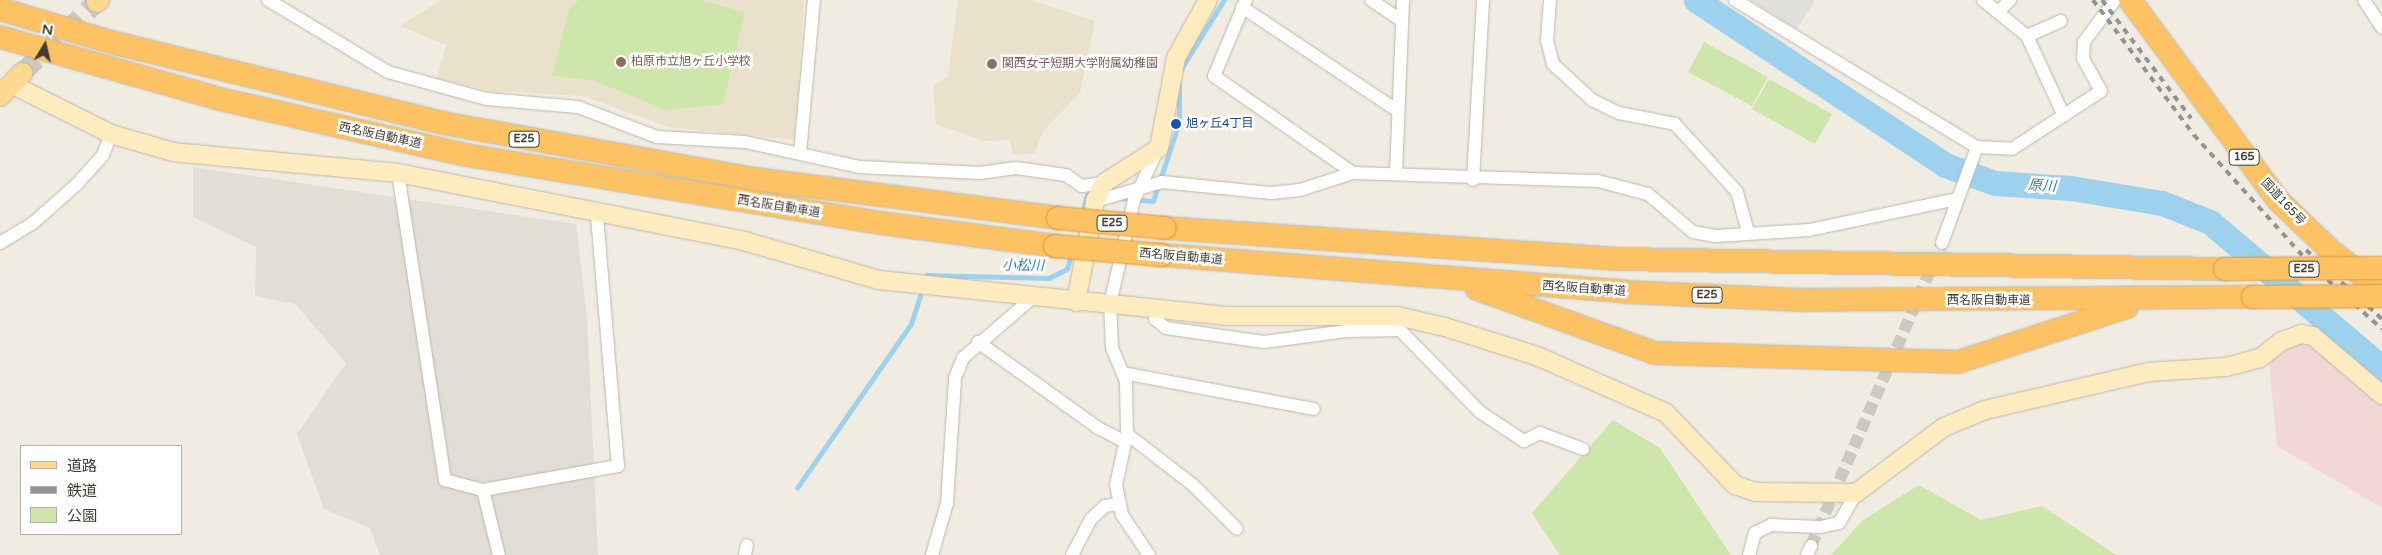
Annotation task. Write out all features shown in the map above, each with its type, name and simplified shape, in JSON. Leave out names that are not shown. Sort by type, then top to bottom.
[{"type":"highway","name":"国道165号","points":[[2130,0],[2277,199],[2330,250],[2382,291]]},
{"type":"highway","name":"西名阪自動車道","points":[[0,9],[302,91],[515,137],[755,179],[1058,218],[1165,228],[1619,259],[2225,269],[2382,268]]},
{"type":"highway","name":"西名阪自動車道","points":[[0,36],[224,100],[466,155],[881,224],[1055,246],[1452,280],[1802,300],[2147,301],[2253,297],[2382,296]]},
{"type":"highway","points":[[1452,280],[1655,353],[1674,354],[1958,362],[2147,301]]},
{"type":"street","points":[[268,0],[388,72],[441,89],[487,99],[578,107],[657,137],[745,142],[860,167],[980,173],[1016,168],[1066,175],[1082,186],[1104,183],[1159,148]]},
{"type":"street","points":[[800,153],[814,0]]},
{"type":"street","points":[[1149,555],[1120,504],[1116,485],[1126,438],[1123,373],[1112,348],[1110,304],[1115,268],[1141,188],[1159,148],[1176,58],[1208,0]]},
{"type":"street","points":[[1371,0],[1402,21]]},
{"type":"street","points":[[1396,174],[1403,0]]},
{"type":"street","points":[[1473,180],[1483,0]]},
{"type":"street","points":[[1550,0],[1547,41],[1553,64],[1606,106],[1675,124],[1737,192],[1748,232]]},
{"type":"street","points":[[1735,0],[1975,152],[2012,149],[2101,91],[2083,59],[2084,42],[2115,0]]},
{"type":"street","points":[[1983,0],[2027,36],[2064,116]]},
{"type":"street","points":[[1998,12],[2010,0]]},
{"type":"street","points":[[2364,0],[2382,28]]},
{"type":"street","points":[[1353,173],[1214,76],[1244,4],[1398,111]]},
{"type":"street","points":[[2027,36],[2061,21]]},
{"type":"street","points":[[7,89],[111,134],[173,152],[398,173],[597,214],[744,241],[879,280],[1031,299],[1304,319],[1397,316],[1445,327],[1537,356],[1666,413],[1735,485],[1756,492],[1856,493]]},
{"type":"street","points":[[0,244],[32,224],[77,184],[103,154],[111,134]]},
{"type":"street","points":[[1942,242],[1975,152]]},
{"type":"street","points":[[398,173],[445,480],[483,490],[618,466],[597,214]]},
{"type":"street","points":[[1095,201],[1162,182],[1271,193],[1300,190],[1353,173],[1396,174],[1473,180],[1598,181],[1648,194],[1693,232],[1716,236],[1748,232],[1809,230],[1958,199]]},
{"type":"street","points":[[1076,302],[1095,201],[1104,183]]},
{"type":"street","points":[[932,555],[947,503],[955,378],[963,358],[978,342],[1031,299]]},
{"type":"street","points":[[1156,308],[1155,318],[1166,328],[1264,342],[1346,331],[1400,330],[1480,412],[1524,441],[1540,433],[1583,448]]},
{"type":"street","points":[[1749,555],[1755,534],[1771,524],[1820,527],[1839,523],[1856,493],[1944,427],[1985,410],[2148,372],[2235,364],[2260,358],[2282,341],[2301,334],[2313,336],[2382,395]]},
{"type":"street","points":[[978,342],[1098,428],[1126,438],[1193,485],[1238,529]]},
{"type":"street","points":[[1123,373],[1314,409]]},
{"type":"street","points":[[483,490],[498,555]]},
{"type":"street","points":[[1072,555],[1092,519],[1105,506],[1120,504]]},
{"type":"shaded area","name":"柏原市立旭ヶ丘小学校","points":[[441,0],[804,0],[795,140],[669,127],[583,96],[489,91],[437,78],[446,45],[400,26]]},
{"type":"shaded area","points":[[958,0],[1031,0],[1095,21],[1080,93],[1043,131],[1035,153],[1013,155],[1010,140],[984,141],[936,124],[933,86],[948,76]]},
{"type":"shaded area","points":[[1750,0],[1815,0],[1797,29]]},
{"type":"shaded area","points":[[193,167],[576,224],[587,317],[598,555],[380,555],[370,528],[324,509],[297,434],[346,363],[295,304],[255,296],[256,247],[193,217]]},
{"type":"shaded area","points":[[2309,343],[2382,404],[2382,508],[2277,446],[2269,363],[2294,344]]},
{"type":"green space","points":[[579,0],[699,0],[745,12],[723,104],[666,110],[592,80],[552,76],[569,9]]},
{"type":"green space","points":[[1704,42],[1768,77],[1752,106],[1688,72]]},
{"type":"green space","points":[[1769,79],[1832,114],[1815,144],[1752,109]]},
{"type":"green space","points":[[1613,420],[1660,448],[1731,555],[1560,555],[1532,513]]},
{"type":"green space","points":[[1919,485],[1981,520],[2042,506],[2116,555],[1831,555],[1863,520]]},
{"type":"waterway","name":"小松川","points":[[1181,69],[1224,0]]},
{"type":"waterway","name":"原川","points":[[1696,0],[1945,165],[1995,183],[2071,188],[2162,203],[2210,222],[2382,368]]},
{"type":"waterway","name":"小松川","points":[[1120,198],[1153,201],[1179,123],[1179,84]]},
{"type":"waterway","name":"小松川","points":[[1082,214],[1087,195],[1093,196]]},
{"type":"waterway","name":"小松川","points":[[926,280],[927,275],[1049,278],[1067,269],[1071,255]]},
{"type":"waterway","name":"小松川","points":[[797,488],[911,324],[923,288]]},
{"type":"tunnel","points":[[22,73],[97,2]]},
{"type":"tunnel","points":[[1811,546],[1942,243]]},
{"type":"railway","points":[[2093,0],[2194,135],[2310,264],[2382,329]]},
{"type":"railway","points":[[2102,0],[2191,118]]},
{"type":"railway","points":[[2306,250],[2382,319]]},
{"type":"place","name":"柏原市立旭ヶ丘小学校","points":[[621,62]]},
{"type":"place","name":"関西女子短期大学附属幼稚園","points":[[992,64]]},
{"type":"place","name":"旭ヶ丘4丁目","points":[[1176,124]]}]
